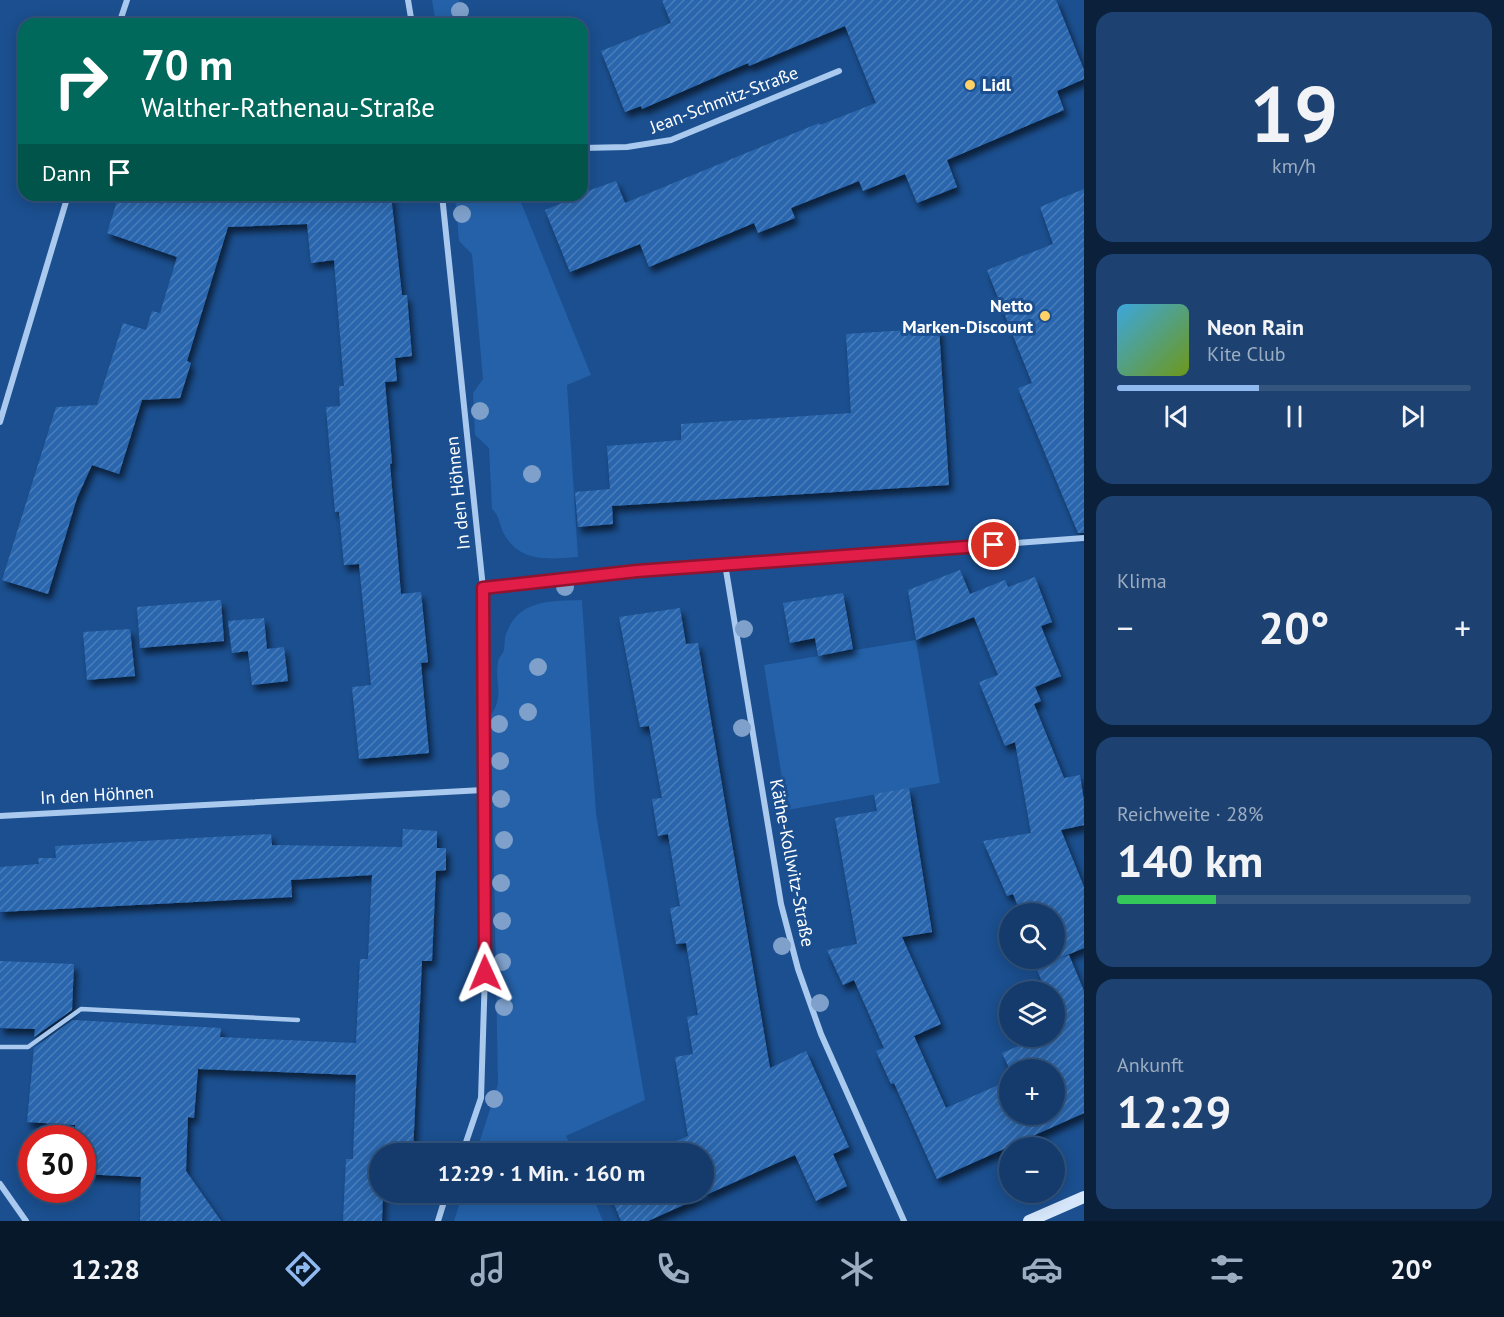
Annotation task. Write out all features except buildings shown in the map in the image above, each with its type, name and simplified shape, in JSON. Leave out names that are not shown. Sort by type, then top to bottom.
[{"type":"main road","points":[[1029,1221],[1084,1197]]},
{"type":"street","points":[[122,18],[127,0]]},
{"type":"street","points":[[408,0],[411,18]]},
{"type":"street","name":"Jean-Schmitz-Straße","points":[[588,148],[627,147],[671,140],[839,71]]},
{"type":"street","points":[[0,422],[66,201]]},
{"type":"street","name":"In den Höhnen","points":[[443,201],[483,588],[485,973],[481,1098],[466,1143]]},
{"type":"street","points":[[483,588],[725,564],[1084,538]]},
{"type":"street","name":"Käthe-Kollwitz-Straße","points":[[725,564],[782,904],[798,969],[825,1044],[904,1221]]},
{"type":"street","name":"In den Höhnen","points":[[0,816],[483,790]]},
{"type":"street","points":[[0,1184],[27,1221]]},
{"type":"street","points":[[438,1221],[444,1203]]},
{"type":"lane","points":[[0,1047],[28,1047],[81,1009],[298,1020]]},
{"type":"shaded area","points":[[432,0],[459,0],[463,18],[435,18]]},
{"type":"shaded area","points":[[456,201],[520,201],[591,375],[567,385],[578,557],[536,557],[518,550],[504,534],[497,515],[492,509],[489,448],[475,435],[473,393],[483,379],[472,254],[459,241]]},
{"type":"shaded area","points":[[582,600],[596,814],[645,1100],[566,1136],[569,1143],[479,1143],[498,1084],[491,715],[498,695],[498,660],[504,650],[506,634],[512,621],[520,613],[538,604]]},
{"type":"shaded area","points":[[916,640],[940,783],[787,810],[764,665]]},
{"type":"shaded area","points":[[460,1203],[595,1203],[603,1221],[454,1221]]},
{"type":"place","name":"Lidl","points":[[970,85]]},
{"type":"place","name":"Netto Marken-Discount","points":[[1045,316]]},
{"type":"route","points":[[485,973],[483,588],[637,571],[994,545]]}]
